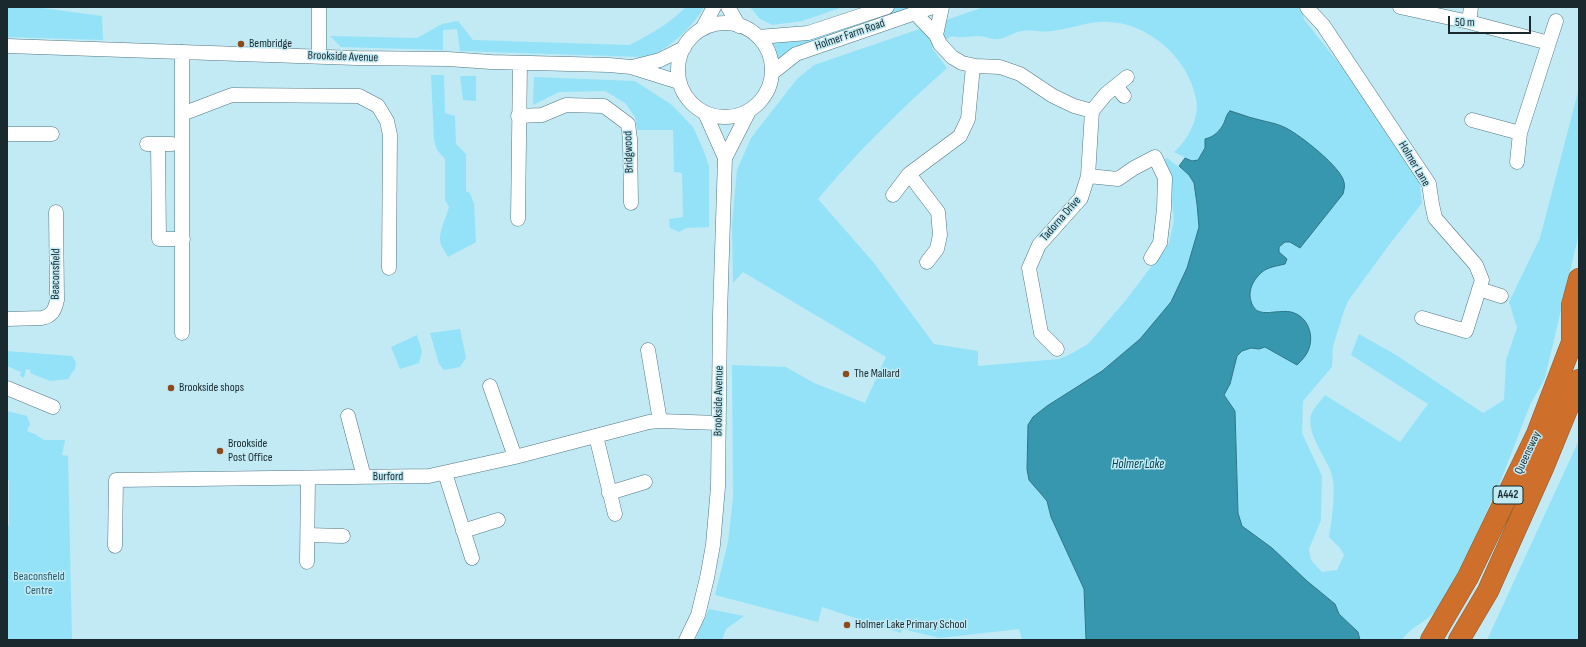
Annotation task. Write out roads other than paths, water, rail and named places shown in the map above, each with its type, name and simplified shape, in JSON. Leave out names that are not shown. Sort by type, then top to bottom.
[{"type":"highway","name":"A442","points":[[1572,344],[1572,305],[1579,279]]},
{"type":"highway","name":"Queensway","points":[[1432,640],[1468,577],[1537,434],[1579,324]]},
{"type":"highway","name":"Queensway","points":[[1459,640],[1488,591],[1544,468],[1575,395],[1579,380]]},
{"type":"street","points":[[319,7],[319,56]]},
{"type":"street","points":[[702,29],[714,7]]},
{"type":"street","points":[[728,7],[739,26]]},
{"type":"street","name":"Holmer Farm Road","points":[[758,37],[808,33],[887,7]]},
{"type":"street","name":"Holmer Farm Road","points":[[772,73],[796,54],[933,7]]},
{"type":"street","points":[[936,35],[942,7]]},
{"type":"street","name":"Holmer Lane","points":[[1308,7],[1308,10],[1323,25],[1429,184],[1435,218],[1476,265],[1482,280],[1465,336],[1422,318]]},
{"type":"street","points":[[1400,7],[1469,22],[1549,43]]},
{"type":"street","points":[[1469,22],[1471,7]]},
{"type":"street","points":[[916,13],[936,35],[940,44],[952,57],[962,63],[974,66],[1000,67],[1020,74],[1053,96],[1074,106],[1092,111],[1106,94],[1122,86]]},
{"type":"street","points":[[1517,162],[1520,133],[1556,21]]},
{"type":"street","points":[[720,24],[739,26],[750,30],[758,37],[766,48],[771,60],[772,73],[769,88],[761,101],[749,111],[735,116],[720,117],[705,113],[689,100],[683,92],[680,82],[679,62],[684,48],[694,35],[702,29],[720,24]]},
{"type":"street","name":"Brookside Avenue","points":[[7,46],[356,58],[448,58],[520,63],[609,65],[631,67],[680,82]]},
{"type":"street","name":"Brookside Avenue","points":[[631,67],[660,60],[684,48]]},
{"type":"street","points":[[182,52],[182,333]]},
{"type":"street","points":[[518,219],[518,116],[520,63]]},
{"type":"street","points":[[894,195],[909,174],[960,136],[968,120],[974,66]]},
{"type":"street","points":[[182,114],[232,95],[359,96],[378,106],[387,121],[390,135],[389,268]]},
{"type":"street","name":"Bridgwood","points":[[518,116],[542,115],[566,105],[604,106],[628,124],[630,139],[630,203]]},
{"type":"street","name":"Brookside Avenue","points":[[724,158],[749,111]]},
{"type":"street","name":"Tadorna Drive","points":[[1057,349],[1041,333],[1029,268],[1039,245],[1081,198],[1088,176],[1092,111]]},
{"type":"street","name":"Brookside Avenue","points":[[686,640],[702,600],[713,544],[718,487],[724,158],[705,113]]},
{"type":"street","points":[[1472,120],[1520,133]]},
{"type":"street","points":[[7,134],[52,134]]},
{"type":"street","points":[[159,144],[159,239],[183,239]]},
{"type":"street","points":[[1088,176],[1118,179],[1134,168],[1156,157],[1165,178],[1160,243],[1151,258]]},
{"type":"street","points":[[909,174],[938,212],[940,235],[937,249],[927,262]]},
{"type":"street","name":"Beaconsfield","points":[[7,319],[42,318],[47,317],[54,310],[57,300],[56,212]]},
{"type":"street","points":[[1479,289],[1501,296]]},
{"type":"street","points":[[648,350],[660,421]]},
{"type":"street","points":[[490,386],[515,457]]},
{"type":"street","points":[[7,388],[53,407]]},
{"type":"street","points":[[348,416],[364,477]]},
{"type":"street","name":"Burford","points":[[115,546],[116,480],[418,477],[445,473],[515,457],[660,421],[719,422]]},
{"type":"street","points":[[596,436],[615,514]]},
{"type":"street","points":[[445,473],[472,558]]},
{"type":"street","points":[[307,562],[308,478]]},
{"type":"street","points":[[609,493],[645,482]]},
{"type":"street","points":[[464,531],[498,520]]},
{"type":"street","points":[[308,535],[344,536]]},
{"type":"water","name":"Holmer Lake","points":[[1230,111],[1286,128],[1310,144],[1328,160],[1336,168],[1344,182],[1343,194],[1300,248],[1290,242],[1285,242],[1279,247],[1279,252],[1287,259],[1285,264],[1264,270],[1253,283],[1250,291],[1252,304],[1258,311],[1291,312],[1297,314],[1306,322],[1311,339],[1307,353],[1297,365],[1265,347],[1259,349],[1251,348],[1242,351],[1237,356],[1230,384],[1224,395],[1235,411],[1238,513],[1242,526],[1272,548],[1307,581],[1335,604],[1339,614],[1358,632],[1360,640],[1086,640],[1084,589],[1051,517],[1047,501],[1029,480],[1027,469],[1028,425],[1033,417],[1047,406],[1102,371],[1140,339],[1171,302],[1187,268],[1199,227],[1194,183],[1189,175],[1179,166],[1185,158],[1192,161],[1198,160],[1205,148],[1205,139],[1211,137],[1219,131]]},
{"type":"place","name":"Bembridge","points":[[241,44]]},
{"type":"place","name":"The Mallard","points":[[846,374]]},
{"type":"place","name":"Brookside shops","points":[[171,388]]},
{"type":"place","name":"Brookside Post Office","points":[[220,451]]},
{"type":"place","name":"Holmer Lake Primary School","points":[[847,625]]},
{"type":"park label","name":"Beaconsfield Centre","points":[[39,584]]}]
